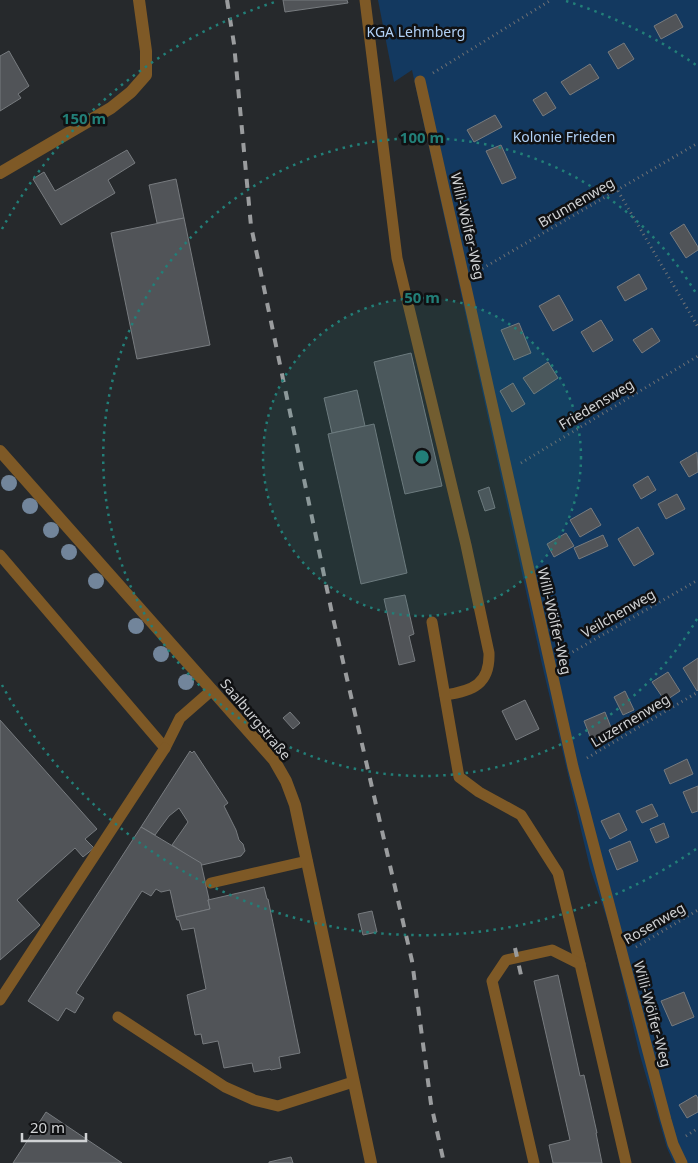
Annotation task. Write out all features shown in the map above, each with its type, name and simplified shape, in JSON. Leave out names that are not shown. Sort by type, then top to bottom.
[{"type":"street","points":[[0,173],[111,108],[146,75],[146,51],[139,0]]},
{"type":"street","name":"Saalburgstraße","points":[[0,451],[274,760],[286,781],[295,805],[371,1163]]},
{"type":"lane","points":[[365,0],[397,258],[490,653],[490,667],[476,686],[466,691],[445,695]]},
{"type":"lane","name":"Willi-Wölfer-Weg","points":[[420,81],[573,767],[666,1120],[673,1144],[682,1163]]},
{"type":"lane","points":[[0,555],[165,748]]},
{"type":"lane","points":[[432,622],[459,777],[479,792],[521,815],[558,873],[626,1163]]},
{"type":"lane","points":[[0,1000],[165,748],[180,718],[212,690]]},
{"type":"lane","points":[[211,883],[306,861]]},
{"type":"lane","points":[[534,1163],[492,981],[506,960],[552,950],[580,964]]},
{"type":"lane","points":[[118,1017],[225,1087],[254,1100],[278,1106],[354,1082]]},
{"type":"path","points":[[420,81],[551,0]]},
{"type":"path","name":"Brunnenweg","points":[[465,279],[698,143]]},
{"type":"path","points":[[618,191],[698,327]]},
{"type":"path","name":"Friedensweg","points":[[506,471],[698,356]]},
{"type":"path","name":"Veilchenweg","points":[[550,665],[698,580]]},
{"type":"path","name":"Luzernenweg","points":[[573,767],[698,692]]},
{"type":"path","name":"Rosenweg","points":[[622,955],[698,910]]},
{"type":"green space","name":"Kolonie Frieden","points":[[378,0],[698,0],[698,1163],[674,1163],[667,1148],[639,1052],[612,934],[590,868],[541,660],[412,70],[394,82]]},
{"type":"building","points":[[283,0],[347,0],[348,3],[285,12]]},
{"type":"building","points":[[676,14],[683,27],[661,39],[654,26]]},
{"type":"building","points":[[624,43],[634,59],[618,69],[608,52]]},
{"type":"building","points":[[9,51],[29,86],[18,94],[21,98],[0,111],[0,56]]},
{"type":"building","points":[[590,64],[599,78],[570,95],[561,82]]},
{"type":"building","points":[[546,92],[556,108],[543,116],[533,100]]},
{"type":"building","points":[[495,115],[502,127],[474,142],[467,130]]},
{"type":"building","points":[[501,145],[516,178],[502,184],[486,151]]},
{"type":"building","points":[[127,150],[135,163],[108,180],[115,193],[61,225],[33,179],[44,172],[55,191]]},
{"type":"building","points":[[176,179],[184,218],[157,223],[149,185]]},
{"type":"building","points":[[184,218],[210,345],[137,359],[111,233]]},
{"type":"building","points":[[684,224],[698,247],[698,250],[686,258],[670,233]]},
{"type":"building","points":[[639,274],[647,289],[625,301],[617,287]]},
{"type":"building","points":[[559,295],[573,320],[553,331],[539,306]]},
{"type":"building","points":[[601,320],[613,340],[593,352],[581,332]]},
{"type":"building","points":[[519,323],[531,353],[514,360],[501,330]]},
{"type":"building","points":[[652,328],[660,341],[642,353],[633,340]]},
{"type":"building","points":[[411,353],[442,486],[405,494],[374,362]]},
{"type":"building","points":[[548,362],[558,378],[534,394],[523,378]]},
{"type":"building","points":[[513,383],[525,404],[512,412],[500,391]]},
{"type":"building","points":[[357,390],[365,426],[332,433],[324,398]]},
{"type":"building","points":[[374,424],[407,573],[361,584],[328,434]]},
{"type":"building","points":[[697,452],[698,472],[689,477],[680,462]]},
{"type":"building","points":[[648,476],[656,490],[641,499],[633,485]]},
{"type":"building","points":[[489,487],[495,508],[485,511],[478,491]]},
{"type":"building","points":[[677,494],[685,509],[666,519],[658,504]]},
{"type":"building","points":[[591,508],[601,525],[580,537],[570,520]]},
{"type":"building","points":[[638,527],[654,554],[634,566],[618,539]]},
{"type":"building","points":[[566,533],[574,546],[554,557],[547,544]]},
{"type":"building","points":[[603,535],[608,546],[579,559],[574,548]]},
{"type":"building","points":[[405,595],[414,634],[409,636],[415,661],[399,665],[384,599]]},
{"type":"building","points":[[698,658],[698,690],[697,691],[683,668]]},
{"type":"building","points":[[668,672],[680,691],[665,701],[652,682]]},
{"type":"building","points":[[625,691],[634,710],[623,715],[614,697]]},
{"type":"building","points":[[525,700],[539,729],[516,740],[502,711]]},
{"type":"building","points":[[290,712],[300,723],[293,729],[283,718]]},
{"type":"building","points":[[605,712],[612,730],[591,739],[584,721]]},
{"type":"building","points":[[0,720],[97,829],[85,839],[94,848],[83,857],[75,848],[17,900],[40,925],[0,960]]},
{"type":"building","points":[[190,751],[192,753],[194,751],[228,803],[224,806],[245,851],[241,856],[202,865],[172,845],[188,822],[179,808],[169,816],[155,835],[141,827]]},
{"type":"building","points":[[687,759],[693,774],[670,784],[664,770]]},
{"type":"building","points":[[698,786],[698,811],[692,813],[683,792]]},
{"type":"building","points":[[652,804],[658,816],[642,823],[636,811]]},
{"type":"building","points":[[619,813],[627,830],[610,839],[601,821]]},
{"type":"building","points":[[664,823],[669,837],[656,843],[650,829]]},
{"type":"building","points":[[141,827],[201,863],[210,909],[176,917],[170,890],[161,892],[156,889],[151,896],[142,891],[76,993],[84,998],[75,1013],[66,1008],[58,1021],[28,1001]]},
{"type":"building","points":[[630,841],[638,861],[617,870],[609,850]]},
{"type":"building","points":[[264,887],[300,1053],[279,1057],[281,1068],[271,1070],[254,1072],[252,1063],[224,1068],[218,1041],[203,1044],[201,1034],[195,1035],[187,995],[206,989],[194,928],[182,930],[176,917],[210,909],[208,900]]},
{"type":"building","points":[[372,911],[377,932],[363,935],[358,914]]},
{"type":"building","points":[[558,975],[580,1076],[584,1075],[602,1163],[553,1163],[549,1145],[570,1140],[534,981]]},
{"type":"building","points":[[684,992],[694,1017],[672,1026],[661,1001]]},
{"type":"building","points":[[696,1095],[698,1098],[698,1112],[687,1118],[679,1105]]},
{"type":"building","points":[[46,1112],[122,1163],[13,1163]]},
{"type":"building","points":[[291,1157],[293,1163],[269,1163],[269,1162]]},
{"type":"railway","points":[[227,0],[234,44],[251,226],[333,618],[412,961],[431,1104],[444,1163]]},
{"type":"railway","points":[[515,948],[521,975]]},
{"type":"park label","name":"KGA Lehmberg","points":[[416,31]]}]
